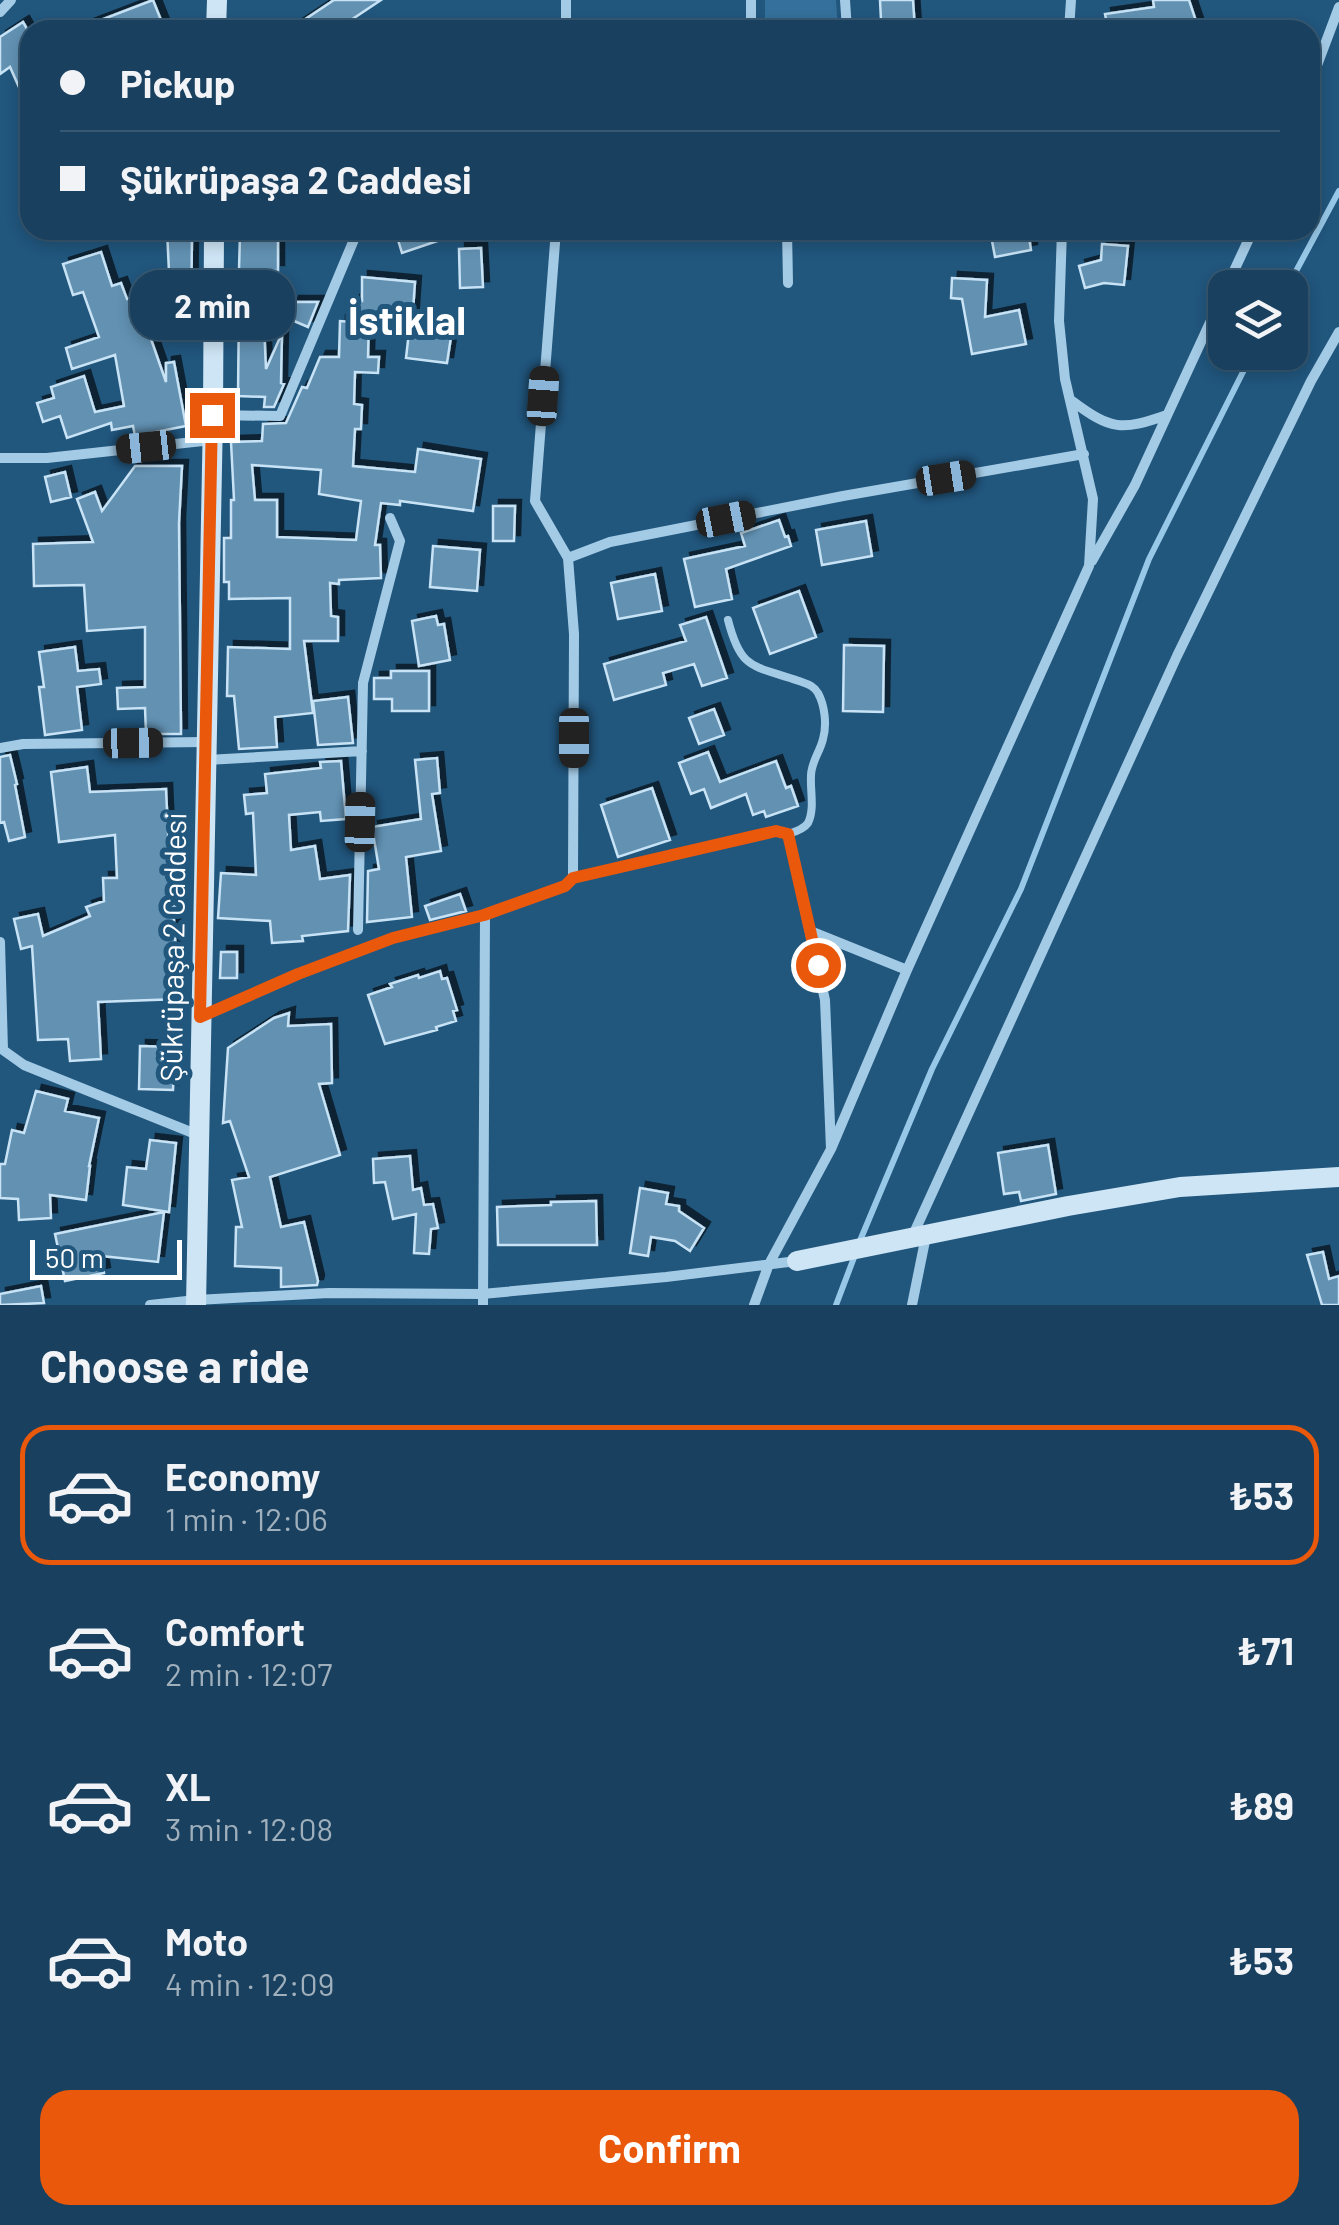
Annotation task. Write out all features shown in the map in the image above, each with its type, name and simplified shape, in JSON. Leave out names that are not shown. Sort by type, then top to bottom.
[{"type":"main road","name":"Şükrüpaşa 2 Caddesi","points":[[196,1303],[214,240]]},
{"type":"main road","points":[[797,1261],[1180,1187],[1339,1177]]},
{"type":"street","points":[[0,12],[11,0]]},
{"type":"street","points":[[1320,57],[1339,6]]},
{"type":"street","points":[[212,415],[280,416],[354,240]]},
{"type":"street","points":[[555,240],[535,502],[568,558],[574,634],[573,878]]},
{"type":"street","points":[[788,240],[788,282]]},
{"type":"street","points":[[1062,240],[1060,321],[1065,379],[1093,499],[1089,566]]},
{"type":"street","points":[[1235,270],[1248,240]]},
{"type":"street","points":[[754,1305],[769,1264],[831,1149],[1089,566],[1135,485],[1208,327]]},
{"type":"street","points":[[912,1305],[911,1239],[1177,656],[1339,332]]},
{"type":"street","points":[[1071,400],[1104,424],[1122,426],[1167,415]]},
{"type":"street","points":[[0,458],[47,458],[212,440]]},
{"type":"street","points":[[568,558],[610,542],[1084,454]]},
{"type":"street","points":[[358,930],[363,682],[400,540],[390,518]]},
{"type":"street","points":[[0,748],[24,744],[206,751],[362,751]]},
{"type":"street","points":[[200,1017],[393,938],[484,915],[565,886],[573,878],[776,831],[788,834],[825,1000],[831,1149]]},
{"type":"street","points":[[483,1299],[484,915]]},
{"type":"street","points":[[810,931],[908,970]]},
{"type":"street","points":[[0,942],[2,1051],[24,1064],[198,1135]]},
{"type":"street","points":[[150,1305],[329,1293],[483,1299],[797,1261]]},
{"type":"lane","points":[[728,620],[743,658],[752,665],[812,686],[825,712],[823,739],[810,772],[812,808],[808,823],[788,834]]},
{"type":"shaded area","points":[[765,0],[836,0],[837,20],[765,20]]},
{"type":"building","points":[[153,0],[161,20],[101,20]]},
{"type":"building","points":[[334,0],[381,0],[351,20],[304,20]]},
{"type":"building","points":[[880,0],[913,0],[914,20],[881,20]]},
{"type":"building","points":[[1153,0],[1189,0],[1196,20],[1106,20],[1105,14],[1154,7]]},
{"type":"building","points":[[20,24],[20,90],[10,67],[0,74],[0,37]]},
{"type":"building","points":[[167,240],[192,240],[191,334],[166,333],[166,293],[170,293]]},
{"type":"building","points":[[240,240],[278,240],[278,271],[239,270]]},
{"type":"building","points":[[398,240],[440,240],[402,253]]},
{"type":"building","points":[[992,240],[1030,240],[1031,250],[995,257]]},
{"type":"building","points":[[1102,244],[1128,246],[1124,285],[1104,283],[1085,288],[1079,266],[1101,260]]},
{"type":"building","points":[[481,248],[483,287],[460,288],[459,249]]},
{"type":"building","points":[[101,252],[112,286],[121,283],[127,299],[136,296],[166,382],[166,363],[174,362],[186,426],[135,436],[133,426],[112,430],[111,423],[67,438],[60,416],[43,422],[37,403],[54,398],[51,387],[84,376],[95,412],[124,406],[115,355],[72,369],[66,348],[99,337],[83,292],[73,295],[63,264]]},
{"type":"building","points":[[362,277],[415,282],[412,325],[369,321],[368,357],[379,357],[378,373],[355,372],[354,404],[362,405],[361,429],[355,429],[353,466],[415,472],[418,449],[481,459],[473,511],[400,501],[400,505],[381,503],[375,545],[380,545],[381,578],[330,583],[331,616],[338,617],[338,641],[304,641],[313,713],[275,717],[277,747],[239,749],[234,696],[227,696],[228,647],[290,649],[290,598],[229,599],[229,582],[224,582],[224,538],[231,538],[234,500],[231,442],[262,441],[263,424],[286,423],[320,357],[339,357],[340,321],[352,322],[354,301],[362,301]],"holes":[[[252,465],[321,470],[319,494],[361,501],[356,540],[277,537],[277,500],[255,500]]]},
{"type":"building","points":[[952,278],[987,280],[985,317],[1019,310],[1026,344],[972,354],[962,299],[951,298]]},
{"type":"building","points":[[293,302],[318,302],[308,327],[287,318]]},
{"type":"building","points":[[263,303],[266,369],[282,333],[284,384],[274,407],[264,407],[265,397],[238,396],[239,304]]},
{"type":"building","points":[[409,332],[451,337],[447,363],[406,358]]},
{"type":"building","points":[[135,466],[182,466],[181,734],[146,734],[145,708],[118,709],[117,688],[145,687],[145,627],[87,631],[84,585],[34,586],[33,544],[93,542],[77,499],[95,492],[102,511]]},
{"type":"building","points":[[65,472],[71,497],[51,502],[45,477]]},
{"type":"building","points":[[493,506],[515,506],[514,541],[493,541]]},
{"type":"building","points":[[779,520],[791,546],[726,569],[732,599],[695,607],[684,559],[745,546],[741,533]]},
{"type":"building","points":[[866,521],[872,556],[822,565],[816,530]]},
{"type":"building","points":[[433,546],[480,550],[477,591],[430,587]]},
{"type":"building","points":[[655,574],[662,611],[618,619],[611,583]]},
{"type":"building","points":[[799,591],[816,637],[770,654],[753,608]]},
{"type":"building","points":[[436,616],[438,625],[444,624],[450,660],[419,666],[412,621]]},
{"type":"building","points":[[706,617],[727,678],[702,686],[694,664],[663,673],[666,685],[614,700],[604,664],[686,641],[680,625]]},
{"type":"building","points":[[844,645],[884,646],[883,712],[843,711]]},
{"type":"building","points":[[75,647],[78,671],[99,669],[101,684],[77,687],[82,730],[45,735],[39,652]]},
{"type":"building","points":[[391,671],[429,671],[429,711],[392,711],[392,699],[374,699],[374,678],[391,678]]},
{"type":"building","points":[[348,697],[353,743],[318,745],[313,701]]},
{"type":"building","points":[[714,709],[724,735],[699,744],[689,718]]},
{"type":"building","points":[[708,752],[720,782],[776,761],[798,806],[766,817],[764,811],[753,815],[746,794],[711,808],[704,789],[691,794],[679,763]]},
{"type":"building","points":[[10,755],[25,837],[9,841],[4,822],[0,823],[0,757]]},
{"type":"building","points":[[437,758],[440,793],[432,794],[441,851],[406,857],[412,917],[367,922],[368,871],[379,869],[372,827],[421,819],[415,760]]},
{"type":"building","points":[[341,761],[346,819],[321,821],[320,812],[289,815],[291,850],[315,846],[320,879],[350,875],[348,931],[272,943],[270,921],[218,918],[221,873],[256,875],[253,813],[246,814],[244,795],[267,793],[265,774],[321,768],[320,762]]},
{"type":"building","points":[[87,767],[90,792],[166,789],[170,875],[178,875],[180,906],[173,906],[179,999],[98,1002],[101,1059],[70,1061],[68,1039],[38,1040],[32,946],[21,949],[14,919],[38,914],[43,936],[90,916],[86,907],[104,901],[103,878],[117,878],[115,835],[59,842],[51,772]]},
{"type":"building","points":[[652,788],[670,840],[618,857],[601,805]]},
{"type":"building","points":[[460,894],[466,911],[430,920],[425,906]]},
{"type":"building","points":[[221,952],[237,952],[237,978],[220,978]]},
{"type":"building","points":[[440,971],[442,979],[447,978],[457,1010],[453,1011],[456,1021],[385,1044],[368,995],[392,987],[390,984]]},
{"type":"building","points":[[289,1013],[288,1026],[331,1024],[332,1083],[319,1084],[340,1155],[270,1177],[281,1227],[304,1222],[318,1281],[317,1285],[281,1287],[281,1268],[235,1266],[236,1227],[242,1227],[232,1180],[249,1177],[230,1121],[223,1123],[228,1048],[274,1018]]},
{"type":"building","points":[[140,1046],[175,1047],[173,1090],[139,1089]]},
{"type":"building","points":[[36,1091],[68,1099],[65,1111],[99,1118],[86,1200],[50,1195],[51,1218],[19,1220],[18,1199],[0,1198],[0,1164],[5,1164],[12,1130],[24,1133]]},
{"type":"building","points":[[150,1140],[176,1143],[169,1212],[123,1205],[127,1167],[146,1169]]},
{"type":"building","points":[[1048,1145],[1056,1194],[1021,1201],[1019,1192],[1004,1194],[998,1153]]},
{"type":"building","points":[[410,1156],[413,1190],[421,1188],[424,1205],[433,1204],[438,1228],[431,1229],[429,1254],[414,1253],[416,1214],[393,1219],[385,1182],[374,1183],[373,1159]]},
{"type":"building","points":[[640,1188],[668,1193],[666,1204],[679,1206],[679,1211],[704,1228],[690,1251],[675,1241],[651,1237],[648,1256],[630,1253]]},
{"type":"building","points":[[596,1201],[597,1245],[498,1245],[497,1207]]},
{"type":"building","points":[[164,1212],[158,1262],[101,1256],[104,1273],[65,1281],[55,1234]]},
{"type":"building","points":[[1323,1252],[1329,1279],[1339,1276],[1339,1305],[1322,1305],[1307,1255]]},
{"type":"building","points":[[41,1286],[44,1303],[0,1305],[0,1294]]},
{"type":"waterway","points":[[1320,226],[1339,191]]},
{"type":"waterway","points":[[1297,270],[1313,240]]},
{"type":"waterway","points":[[859,1243],[932,1069],[1021,889],[1149,559],[1244,370]]},
{"type":"waterway","points":[[836,1305],[855,1255]]},
{"type":"district","name":"İstiklal","points":[[407,319]]},
{"type":"route","points":[[212,415],[200,1017],[393,938],[484,915],[565,886],[573,878],[776,831],[788,834],[818,965]]}]
